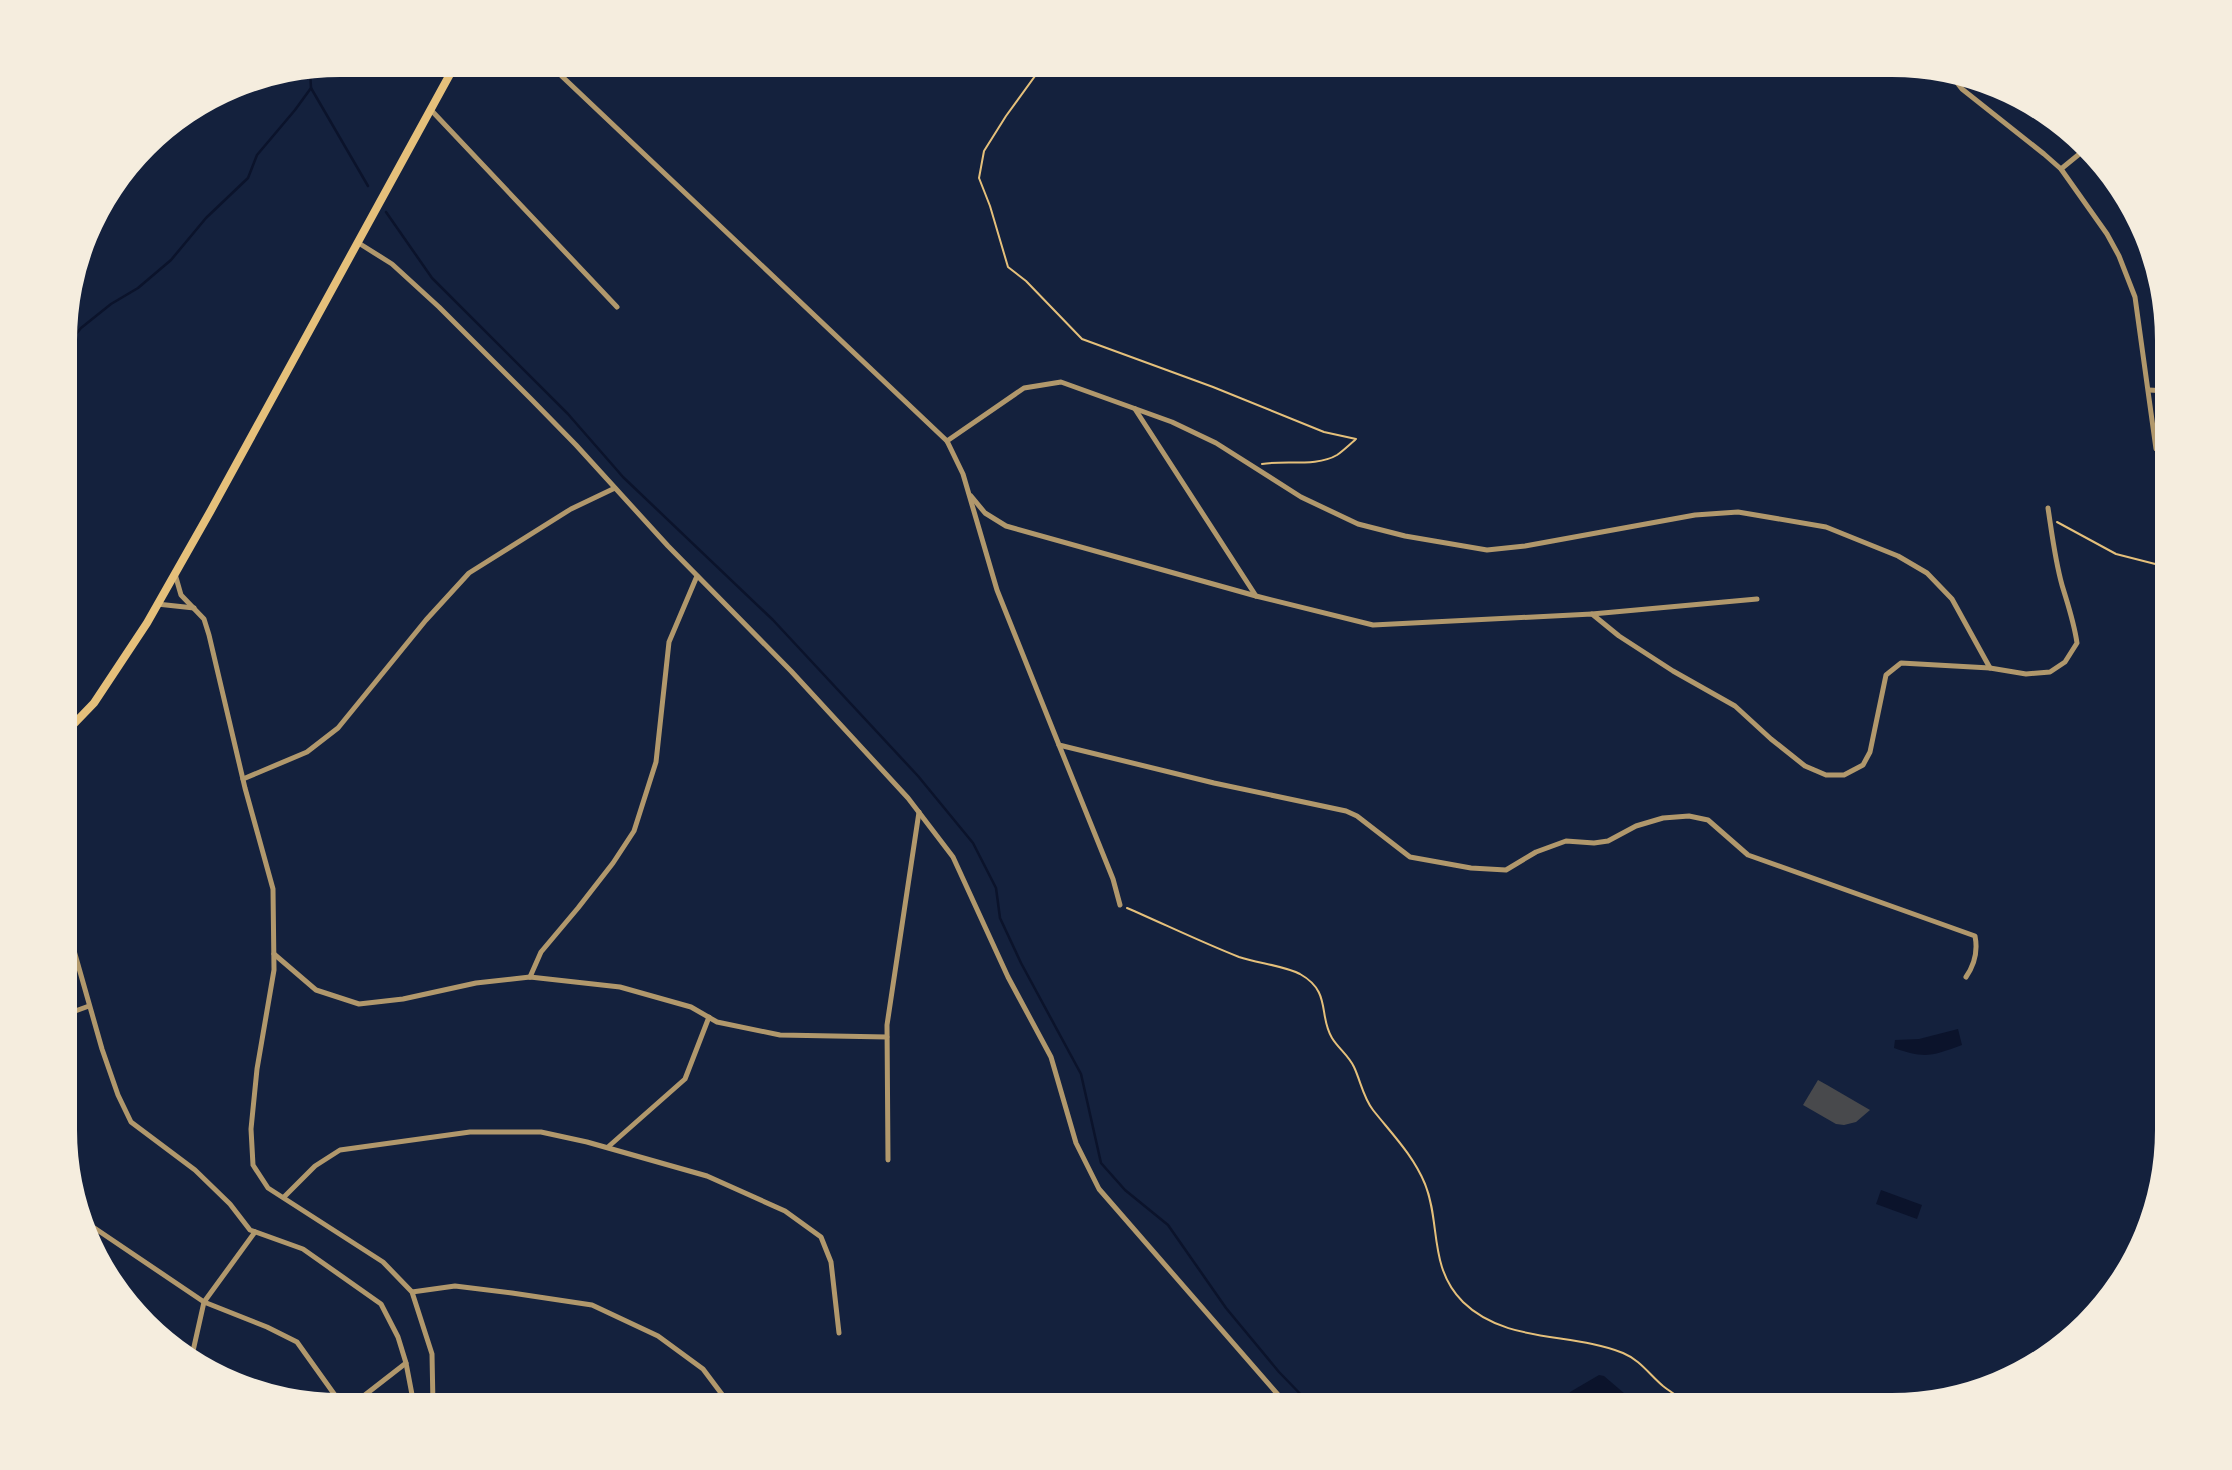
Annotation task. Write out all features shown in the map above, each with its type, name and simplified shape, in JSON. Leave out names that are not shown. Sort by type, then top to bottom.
[{"type":"main road","points":[[77,722],[99,696],[175,574],[449,77]]},
{"type":"street","points":[[563,77],[947,441],[964,474],[998,590],[1113,879],[1120,905]]},
{"type":"street","points":[[1960,86],[2061,169],[2107,234],[2135,297],[2155,441]]},
{"type":"street","points":[[431,110],[617,307]]},
{"type":"street","points":[[2061,169],[2079,155]]},
{"type":"street","points":[[357,242],[392,264],[439,307],[576,445],[919,812],[953,857],[1007,977],[1051,1057],[1076,1143],[1099,1189],[1277,1393]]},
{"type":"street","points":[[947,441],[1024,388],[1060,382],[1172,422],[1216,443],[1301,497],[1358,524],[1405,536],[1487,550],[1525,546],[1695,515],[1738,512],[1826,527],[1898,556],[1927,572],[1952,599],[1990,668]]},
{"type":"street","points":[[2149,390],[2155,390]]},
{"type":"street","points":[[1135,409],[1256,596]]},
{"type":"street","points":[[243,779],[307,751],[338,728],[426,620],[469,573],[571,509],[615,488]]},
{"type":"street","points":[[969,493],[985,513],[1006,526],[1256,596],[1373,625],[1592,614],[1757,599]]},
{"type":"street","points":[[1592,614],[1619,636],[1662,664],[1735,706],[1805,766],[1826,775],[1844,775],[1863,765],[1870,752],[1886,676],[1901,663],[1990,668],[2026,674],[2050,672],[2065,662],[2077,643],[2074,620],[2054,551],[2048,508]]},
{"type":"street","points":[[175,574],[181,595],[204,619],[209,635],[243,779],[273,889],[274,970],[257,1069],[251,1129],[253,1166],[268,1188],[383,1262],[412,1292],[432,1354],[433,1393]]},
{"type":"street","points":[[530,977],[541,952],[592,890],[634,831],[656,762],[669,642],[697,576]]},
{"type":"street","points":[[157,604],[194,608]]},
{"type":"street","points":[[1059,745],[1214,783],[1346,811],[1357,816],[1410,857],[1471,868],[1506,870],[1536,852],[1566,841],[1608,841],[1636,826],[1663,818],[1700,817],[1748,855],[1975,936],[1977,951],[1966,977]]},
{"type":"street","points":[[888,1160],[887,1025],[919,812]]},
{"type":"street","points":[[274,954],[316,990],[359,1004],[403,999],[476,982],[530,977],[620,987],[691,1007],[717,1022],[780,1035],[887,1038]]},
{"type":"street","points":[[77,962],[118,1096],[131,1122],[195,1170],[230,1204],[250,1230],[303,1249],[381,1304],[398,1337],[412,1393]]},
{"type":"street","points":[[77,1010],[89,1006]]},
{"type":"street","points":[[608,1147],[685,1079],[709,1017]]},
{"type":"street","points":[[284,1197],[315,1166],[340,1150],[470,1132],[541,1132],[608,1147],[707,1176],[785,1211],[821,1237],[831,1262],[839,1333]]},
{"type":"street","points":[[97,1230],[204,1302],[297,1342],[333,1393]]},
{"type":"street","points":[[194,1349],[204,1302],[255,1232]]},
{"type":"street","points":[[412,1292],[455,1286],[592,1305],[658,1336],[703,1369],[721,1393]]},
{"type":"street","points":[[367,1393],[406,1363]]},
{"type":"path","points":[[1035,77],[984,151],[979,178],[1009,267],[1082,339],[1213,387],[1324,432],[1356,439],[1334,456],[1304,463],[1276,461],[1252,466]]},
{"type":"path","points":[[2050,519],[2116,554],[2155,564]]},
{"type":"path","points":[[1120,905],[1238,956],[1298,973],[1313,984],[1323,1001],[1329,1034],[1354,1068],[1365,1097],[1374,1111],[1391,1129],[1421,1174],[1429,1194],[1434,1240],[1442,1265],[1454,1290],[1469,1307],[1504,1327],[1609,1348],[1630,1356],[1674,1393]]},
{"type":"water","points":[[1958,1029],[1962,1045],[1943,1052],[1921,1055],[1894,1048],[1895,1040],[1919,1039]]},
{"type":"water","points":[[1881,1190],[1922,1205],[1917,1219],[1876,1204]]},
{"type":"water","points":[[1599,1375],[1604,1376],[1624,1393],[1570,1393]]},
{"type":"building","points":[[1818,1080],[1870,1110],[1856,1122],[1844,1125],[1836,1124],[1803,1105]]},
{"type":"waterway","points":[[77,332],[171,260],[206,218],[248,178],[257,155],[311,88],[310,79]]},
{"type":"waterway","points":[[311,88],[368,186]]},
{"type":"waterway","points":[[386,212],[432,278],[568,414],[623,477],[773,620],[918,776],[973,843],[996,888],[1000,918],[1021,963],[1081,1074],[1101,1163],[1125,1190],[1168,1225],[1226,1308],[1299,1393]]}]
